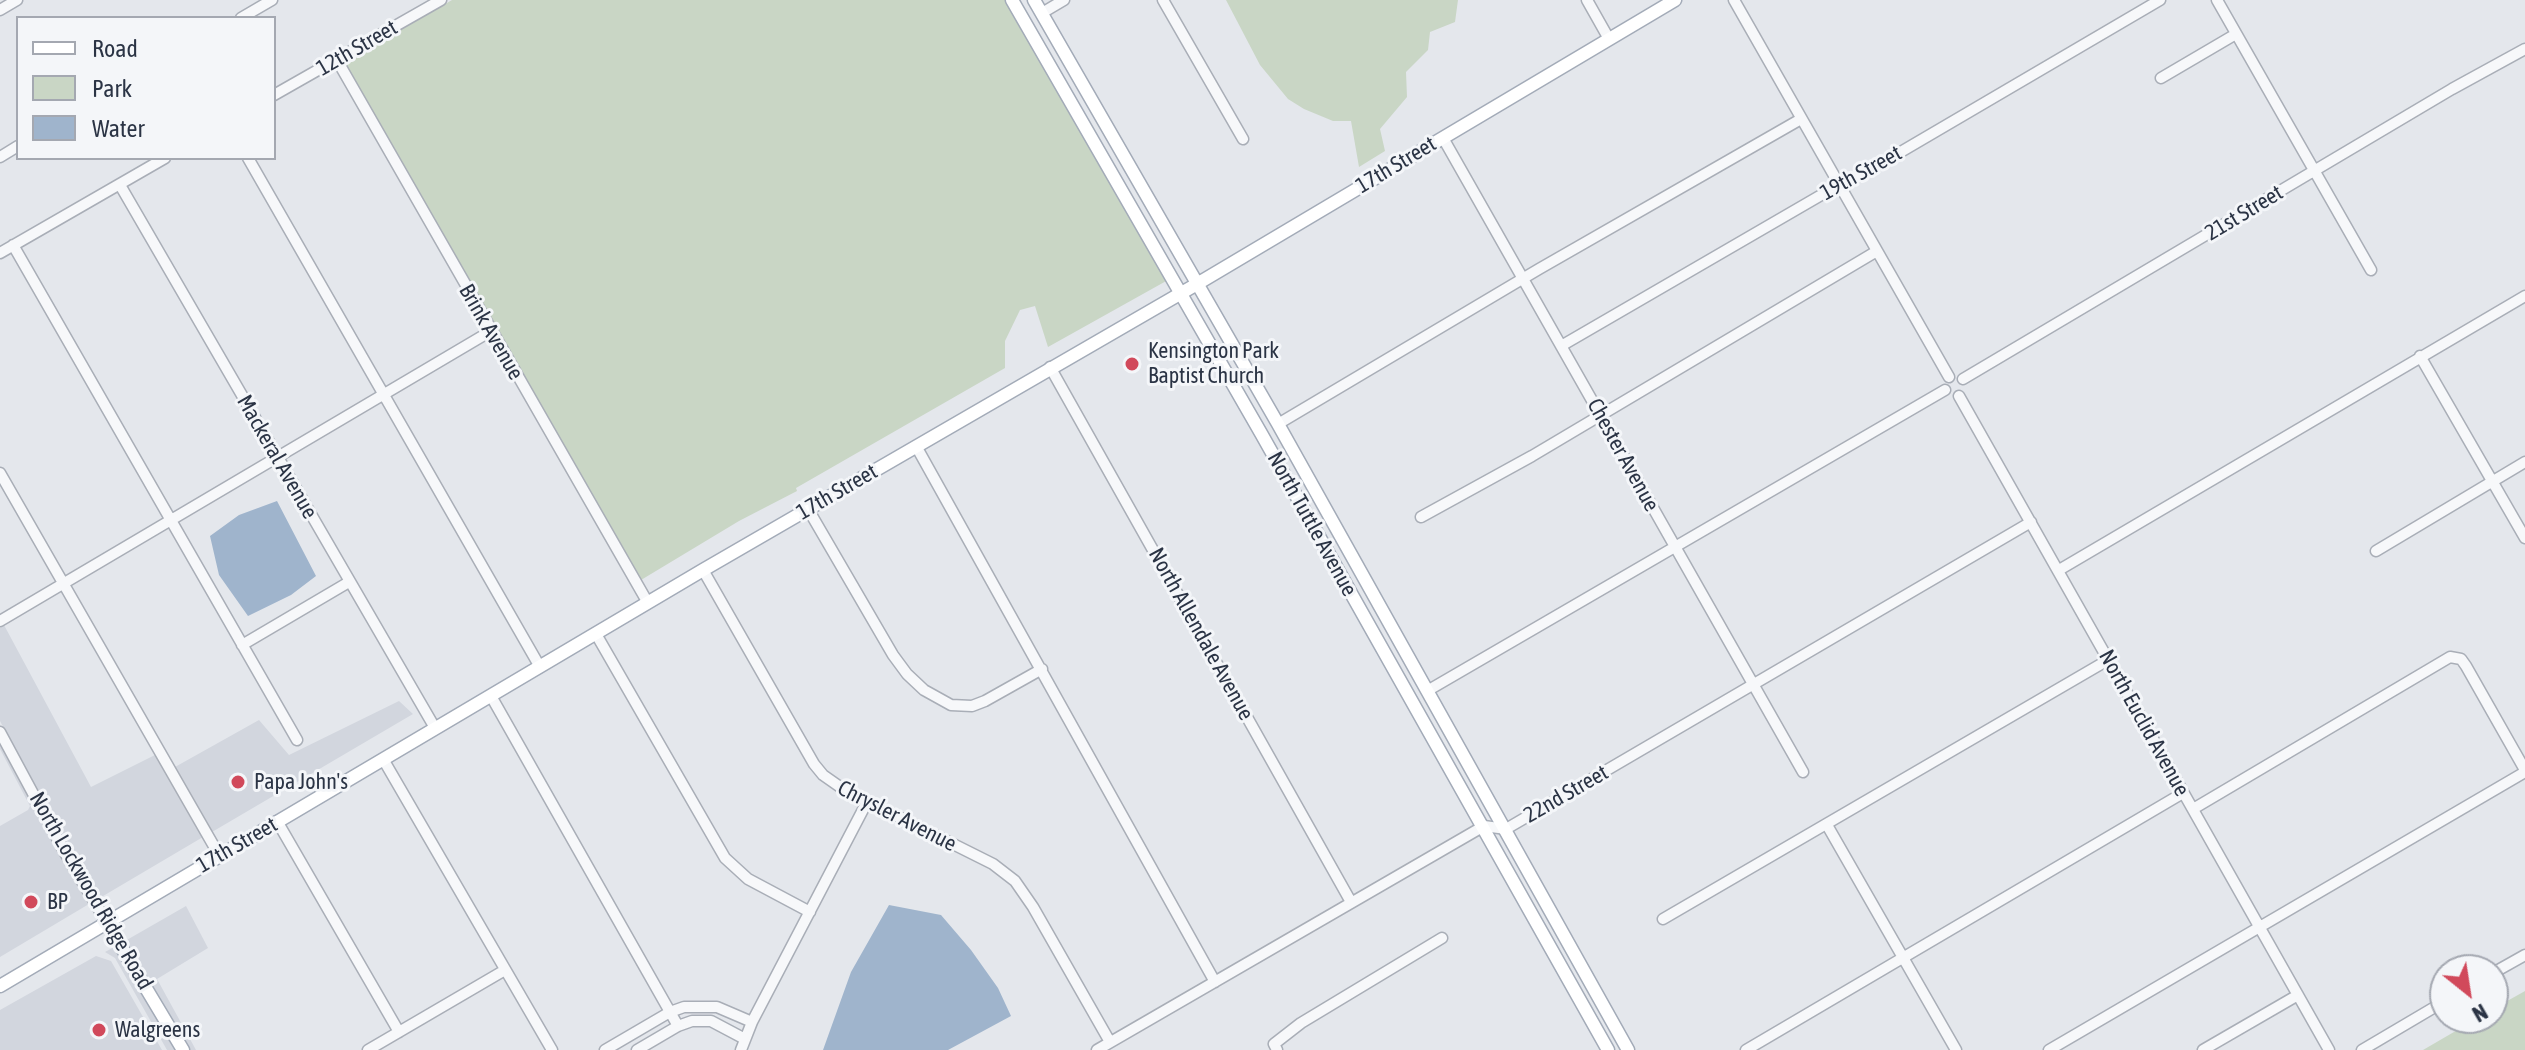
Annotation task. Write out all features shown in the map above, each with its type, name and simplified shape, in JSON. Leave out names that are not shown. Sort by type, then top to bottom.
[{"type":"main road","name":"North Tuttle Avenue","points":[[1012,0],[1484,826],[1608,1050]]},
{"type":"main road","name":"North Tuttle Avenue","points":[[1034,0],[1278,424],[1628,1050]]},
{"type":"main road","name":"17th Street","points":[[0,986],[1675,0]]},
{"type":"main road","name":"North Lockwood Ridge Road","points":[[107,923],[183,1050]]},
{"type":"street","points":[[0,10],[17,0]]},
{"type":"street","points":[[244,16],[272,0]]},
{"type":"street","name":"12th Street","points":[[276,94],[441,0]]},
{"type":"street","points":[[1042,13],[1064,0]]},
{"type":"street","points":[[1163,0],[1243,139]]},
{"type":"street","points":[[1587,0],[1609,39]]},
{"type":"street","points":[[1427,691],[1945,390],[1949,377],[1734,0]]},
{"type":"street","name":"19th Street","points":[[1561,346],[2160,0]]},
{"type":"street","points":[[2217,0],[2371,270]]},
{"type":"street","points":[[2161,78],[2236,34]]},
{"type":"street","name":"21st Street","points":[[1963,379],[2525,49]]},
{"type":"street","name":"Brink Avenue","points":[[337,60],[648,603]]},
{"type":"street","points":[[1278,424],[1801,119]]},
{"type":"street","name":"Chester Avenue","points":[[1443,138],[1803,772]]},
{"type":"street","points":[[0,253],[162,160]]},
{"type":"street","points":[[249,160],[540,667]]},
{"type":"street","name":"Mackeral Avenue","points":[[120,185],[435,728]]},
{"type":"street","points":[[13,245],[297,740]]},
{"type":"street","points":[[1421,517],[1532,456],[1877,251]]},
{"type":"street","points":[[2059,570],[2525,296]]},
{"type":"street","points":[[0,621],[491,331]]},
{"type":"street","points":[[2420,356],[2525,538]]},
{"type":"street","name":"North Allendale Avenue","points":[[1050,367],[1351,902]]},
{"type":"street","points":[[1945,390],[1959,396],[1963,379],[1949,377]]},
{"type":"street","name":"North Euclid Avenue","points":[[1959,396],[2329,1050]]},
{"type":"street","points":[[916,446],[1215,982]]},
{"type":"street","points":[[2376,551],[2525,462]]},
{"type":"street","points":[[0,473],[219,855]]},
{"type":"street","points":[[808,509],[893,655],[924,690],[951,705],[972,706],[1042,669]]},
{"type":"street","name":"22nd Street","points":[[1484,826],[1506,829],[2031,522]]},
{"type":"street","name":"Chrysler Avenue","points":[[703,570],[814,764],[834,784],[993,864],[1015,881],[1110,1042]]},
{"type":"street","points":[[242,645],[349,582]]},
{"type":"street","points":[[596,634],[725,858],[748,879],[810,912]]},
{"type":"street","points":[[2049,1050],[2525,771],[2461,659],[2450,657],[2193,809]]},
{"type":"street","points":[[1663,919],[2108,660]]},
{"type":"street","points":[[491,696],[678,1026]]},
{"type":"street","name":"North Lockwood Ridge Road","points":[[0,732],[65,853],[107,923]]},
{"type":"street","points":[[383,759],[552,1050]]},
{"type":"street","points":[[1746,1050],[2183,793]]},
{"type":"street","points":[[741,1050],[752,1022],[867,802]]},
{"type":"street","points":[[277,821],[399,1032]]},
{"type":"street","points":[[1827,825],[1956,1050]]},
{"type":"street","points":[[1097,1050],[1484,826]]},
{"type":"street","points":[[1276,1047],[1301,1023],[1442,938]]},
{"type":"street","points":[[368,1050],[505,970]]},
{"type":"street","points":[[2203,1050],[2298,995]]},
{"type":"street","points":[[605,1050],[684,1007],[717,1007],[752,1022]]},
{"type":"street","points":[[2362,1050],[2429,1010]]},
{"type":"street","points":[[637,1050],[692,1021],[711,1021],[745,1039]]},
{"type":"shaded area","points":[[4,625],[91,787],[155,755],[203,837],[98,899],[0,721],[0,628]]},
{"type":"shaded area","points":[[399,701],[413,714],[212,832],[175,767],[259,720],[289,755]]},
{"type":"shaded area","points":[[0,743],[89,904],[0,957],[0,826],[30,806],[0,749]]},
{"type":"shaded area","points":[[186,906],[208,948],[157,979],[196,1050],[189,1050],[125,941]]},
{"type":"shaded area","points":[[116,946],[177,1050],[167,1050],[115,958],[105,952]]},
{"type":"shaded area","points":[[96,956],[111,961],[162,1050],[0,1050],[0,1010]]},
{"type":"green space","points":[[452,0],[1006,0],[1168,280],[1048,347],[1035,306],[1020,310],[1005,341],[1005,368],[641,580],[344,62]]},
{"type":"green space","points":[[1226,0],[1458,0],[1455,22],[1430,32],[1428,50],[1406,72],[1407,97],[1380,129],[1385,151],[1359,167],[1351,121],[1333,121],[1288,99],[1260,65]]},
{"type":"green space","points":[[2525,991],[2525,1050],[2423,1050],[2450,1034],[2509,1034],[2509,1000]]},
{"type":"water","points":[[277,501],[316,576],[291,595],[248,616],[219,575],[210,536],[239,515]]},
{"type":"water","points":[[889,905],[941,915],[998,988],[1011,1016],[948,1050],[823,1050],[851,972]]},
{"type":"place","name":"Kensington Park Baptist Church","points":[[1132,364]]},
{"type":"place","name":"Papa John's","points":[[238,782]]},
{"type":"place","name":"BP","points":[[31,902]]},
{"type":"place","name":"Walgreens","points":[[99,1030]]}]
